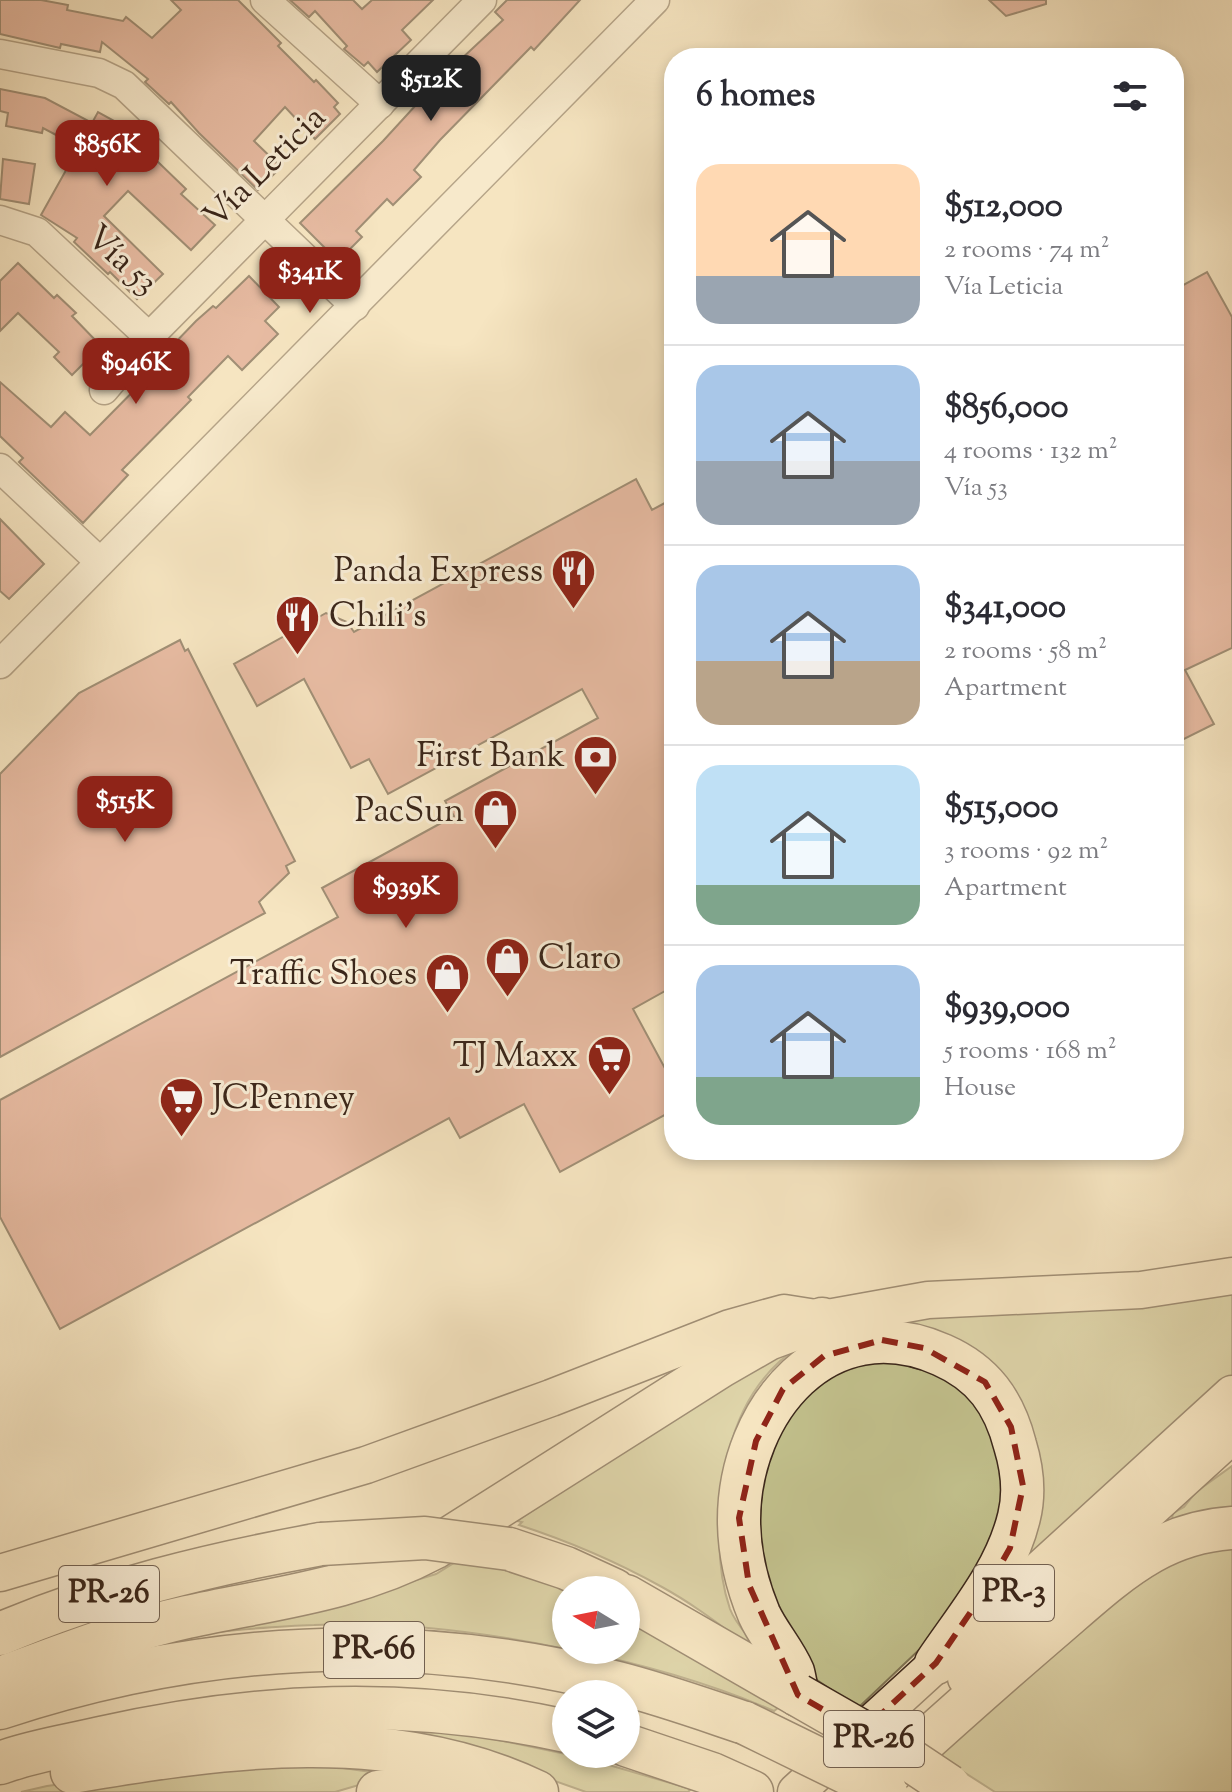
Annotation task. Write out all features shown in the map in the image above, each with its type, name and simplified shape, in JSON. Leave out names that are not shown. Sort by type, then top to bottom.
[{"type":"highway","points":[[0,1678],[137,1630],[186,1617],[331,1589],[406,1563],[721,1366],[768,1339],[822,1319]]},
{"type":"highway","points":[[798,1695],[792,1671],[759,1615],[749,1585],[739,1518],[743,1481],[766,1415],[783,1389],[824,1356],[851,1346],[882,1340],[902,1342],[945,1356],[985,1382],[1001,1403],[1011,1427],[1023,1486],[1020,1514],[1010,1548],[936,1663]]},
{"type":"highway","points":[[869,1792],[1114,1577],[1152,1552],[1184,1537],[1232,1528]]},
{"type":"highway","name":"PR-26","points":[[0,1634],[79,1602],[146,1582],[321,1544],[425,1538],[509,1549],[583,1576]]},
{"type":"highway","points":[[0,1602],[145,1564],[221,1565]]},
{"type":"highway","name":"PR-26","points":[[640,1604],[954,1789]]},
{"type":"highway","name":"PR-66","points":[[0,1708],[50,1691],[216,1656],[367,1650],[479,1657],[554,1669],[664,1696],[745,1723],[886,1792]]},
{"type":"highway","name":"PR-66","points":[[0,1763],[160,1725],[248,1712],[331,1707],[405,1709],[493,1717],[552,1728]]},
{"type":"highway","points":[[0,1782],[167,1756],[321,1746],[366,1747],[417,1754],[474,1768],[533,1790]]},
{"type":"highway","points":[[640,1750],[712,1774],[752,1792]]},
{"type":"highway","points":[[378,1792],[441,1786],[533,1790]]},
{"type":"main road","points":[[0,1573],[366,1465],[551,1398],[730,1328],[784,1313],[822,1319],[928,1300],[1141,1290],[1232,1276]]},
{"type":"main road","name":"PR-3","points":[[796,1792],[1232,1394]]},
{"type":"main road","name":"PR-3","points":[[841,1792],[1232,1435]]},
{"type":"street","points":[[265,0],[380,104]]},
{"type":"street","name":"Vía Leticia","points":[[104,390],[149,337],[482,0]]},
{"type":"street","points":[[0,664],[655,0]]},
{"type":"street","points":[[0,54],[99,73],[124,85],[355,306]]},
{"type":"street","name":"Vía 53","points":[[0,220],[37,232],[149,337]]},
{"type":"street","points":[[3,477],[100,562]]},
{"type":"highlighted area","points":[[882,1340],[924,1348],[985,1382],[1011,1427],[1023,1486],[1010,1548],[989,1585],[936,1663],[862,1732],[798,1695],[749,1585],[739,1518],[756,1441],[783,1389],[824,1356]]},
{"type":"shaded area","points":[[1232,1293],[1232,1380],[1026,1564],[1014,1553],[1031,1472],[1016,1406],[976,1358],[922,1330],[860,1325],[801,1345],[753,1393],[725,1471],[719,1540],[722,1575],[730,1609],[757,1649],[754,1650],[686,1601],[645,1578],[592,1553],[519,1525],[522,1522],[517,1521],[585,1476],[594,1462],[729,1373],[797,1341],[846,1325],[947,1310],[1171,1301]]},
{"type":"shaded area","points":[[877,1357],[951,1378],[980,1407],[1002,1460],[1003,1523],[942,1628],[858,1708],[817,1680],[788,1646],[753,1529],[765,1455],[803,1386]]},
{"type":"shaded area","points":[[1232,1466],[1232,1511],[1172,1519],[1173,1513],[1184,1507],[1196,1492]]},
{"type":"shaded area","points":[[1232,1539],[1232,1792],[995,1792],[937,1755],[1148,1568]]},
{"type":"shaded area","points":[[462,1558],[482,1561],[552,1585],[552,1647],[409,1626],[346,1624],[185,1635],[361,1597],[436,1574]]},
{"type":"shaded area","points":[[640,1620],[784,1703],[774,1711],[675,1675],[633,1664],[640,1664]]},
{"type":"shaded area","points":[[344,1725],[465,1733],[552,1751],[552,1768],[619,1768],[691,1789],[688,1792],[586,1792],[518,1768]]},
{"type":"shaded area","points":[[195,1766],[329,1766],[378,1773],[369,1782],[335,1792],[21,1792]]},
{"type":"building","points":[[0,0],[41,0],[68,5],[67,10],[123,21],[126,17],[152,38],[181,10],[171,0],[238,0],[281,43],[278,46],[338,103],[334,107],[340,114],[315,139],[285,107],[254,141],[281,167],[258,190],[171,102],[169,104],[145,82],[148,79],[102,42],[100,52],[61,44],[60,48],[0,34]]},
{"type":"building","points":[[290,0],[353,0],[362,9],[372,0],[433,0],[402,30],[411,40],[377,72],[368,62],[364,66],[344,49],[347,46],[315,11],[309,17]]},
{"type":"building","points":[[507,0],[580,0],[534,50],[531,47],[440,140],[414,170],[421,177],[393,205],[387,199],[356,231],[362,237],[338,261],[300,223],[383,141],[416,105],[414,103],[503,20],[495,12]]},
{"type":"building","points":[[989,0],[1046,0],[1046,4],[1006,16]]},
{"type":"building","points":[[0,89],[45,98],[92,123],[98,112],[127,128],[125,130],[186,189],[181,194],[215,225],[191,250],[128,191],[104,216],[163,274],[137,299],[74,242],[77,238],[41,215],[79,147],[43,128],[42,133],[6,126],[8,113],[0,111]]},
{"type":"building","points":[[3,159],[35,164],[29,204],[0,199]]},
{"type":"building","points":[[18,263],[54,298],[57,295],[76,313],[72,316],[101,346],[72,375],[54,357],[59,352],[18,313],[0,331],[0,281]]},
{"type":"building","points":[[1207,272],[1232,317],[1232,648],[1185,670],[1214,724],[1184,739],[1184,285]]},
{"type":"building","points":[[249,276],[279,307],[265,321],[278,334],[242,370],[228,356],[188,397],[191,400],[122,470],[128,475],[83,523],[19,462],[23,458],[0,436],[0,382],[51,427],[65,412],[90,435],[173,351],[170,348],[196,321],[213,306],[216,308]]},
{"type":"building","points":[[636,479],[652,510],[664,503],[664,992],[633,1009],[664,1066],[664,1115],[560,1172],[524,1104],[460,1138],[449,1118],[60,1329],[0,1217],[0,1100],[338,917],[322,888],[454,816],[445,801],[598,718],[582,689],[388,794],[369,759],[351,768],[304,679],[257,706],[234,664],[326,613],[347,622],[354,632]]},
{"type":"building","points":[[0,519],[44,564],[9,599],[0,591]]},
{"type":"building","points":[[180,640],[185,651],[188,649],[295,861],[286,866],[289,873],[259,902],[265,913],[0,1057],[0,774],[79,693]]},
{"type":"place","name":"Panda Express","points":[[574,611]]},
{"type":"place","name":"Chili's","points":[[298,656]]},
{"type":"place","name":"First Bank","points":[[596,796]]},
{"type":"place","name":"PacSun","points":[[495,851]]},
{"type":"place","name":"Claro","points":[[507,998]]},
{"type":"place","name":"Traffic Shoes","points":[[448,1014]]},
{"type":"place","name":"TJ Maxx","points":[[609,1096]]},
{"type":"place","name":"JCPenney","points":[[181,1138]]}]
